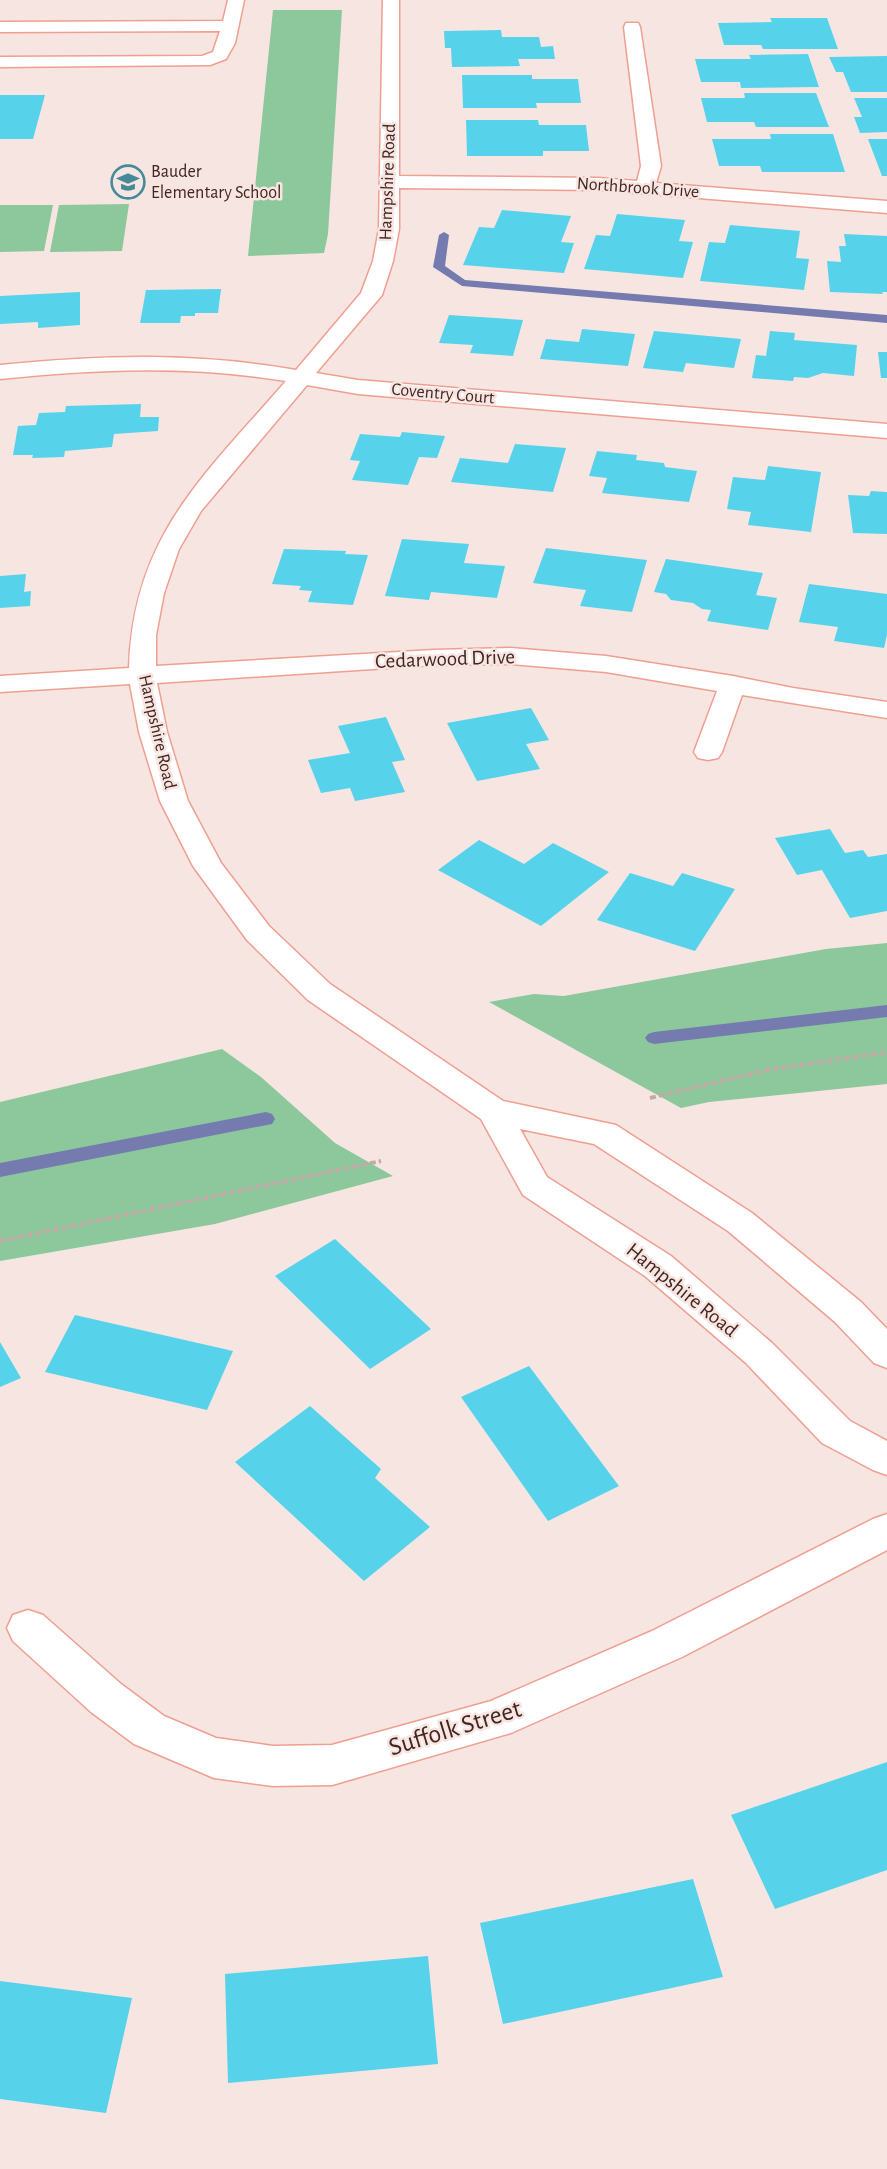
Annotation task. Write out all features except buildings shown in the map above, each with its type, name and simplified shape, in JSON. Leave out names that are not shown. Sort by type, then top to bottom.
[{"type":"street","points":[[0,62],[204,61],[220,55],[226,44],[236,0]]},
{"type":"street","name":"Hampshire Road","points":[[391,0],[389,229],[383,261],[371,295],[190,508],[167,549],[149,604],[143,636],[142,677],[153,732],[174,801],[208,866],[258,933],[319,992],[493,1111],[604,1134],[740,1222],[848,1312],[887,1353]]},
{"type":"street","points":[[0,27],[230,26]]},
{"type":"street","points":[[632,27],[651,166],[644,189]]},
{"type":"street","name":"Northbrook Drive","points":[[389,182],[544,182],[887,207]]},
{"type":"street","name":"Coventry Court","points":[[0,372],[68,365],[197,364],[259,370],[358,387],[887,431]]},
{"type":"street","name":"Cedarwood Drive","points":[[0,684],[142,677],[207,670],[511,656],[581,661],[733,684],[834,704],[887,710]]},
{"type":"street","points":[[708,752],[733,684]]},
{"type":"street","name":"Hampshire Road","points":[[493,1111],[535,1186],[658,1266],[759,1353],[836,1432],[887,1458]]},
{"type":"street","name":"Suffolk Street","points":[[28,1628],[106,1698],[148,1730],[214,1758],[273,1766],[332,1764],[496,1719],[667,1644],[887,1531]]},
{"type":"path","points":[[650,1098],[724,1078],[836,1058],[887,1052]]},
{"type":"path","points":[[0,1241],[381,1161]]},
{"type":"green space","points":[[273,10],[342,10],[328,234],[324,253],[248,256]]},
{"type":"green space","points":[[129,204],[122,251],[50,252],[59,205]]},
{"type":"green space","points":[[0,205],[53,205],[44,251],[0,252]]},
{"type":"green space","points":[[887,943],[887,1084],[709,1102],[681,1108],[489,1002],[534,994],[564,996],[826,949]]},
{"type":"green space","points":[[222,1049],[261,1077],[335,1143],[393,1176],[215,1224],[0,1261],[0,1102]]},
{"type":"waterway","points":[[444,235],[439,267],[462,283],[887,319]]},
{"type":"waterway","points":[[654,1038],[887,1011]]},
{"type":"waterway","points":[[0,1170],[266,1119]]},
{"type":"place","name":"Bauder Elementary School","points":[[128,182]]}]
